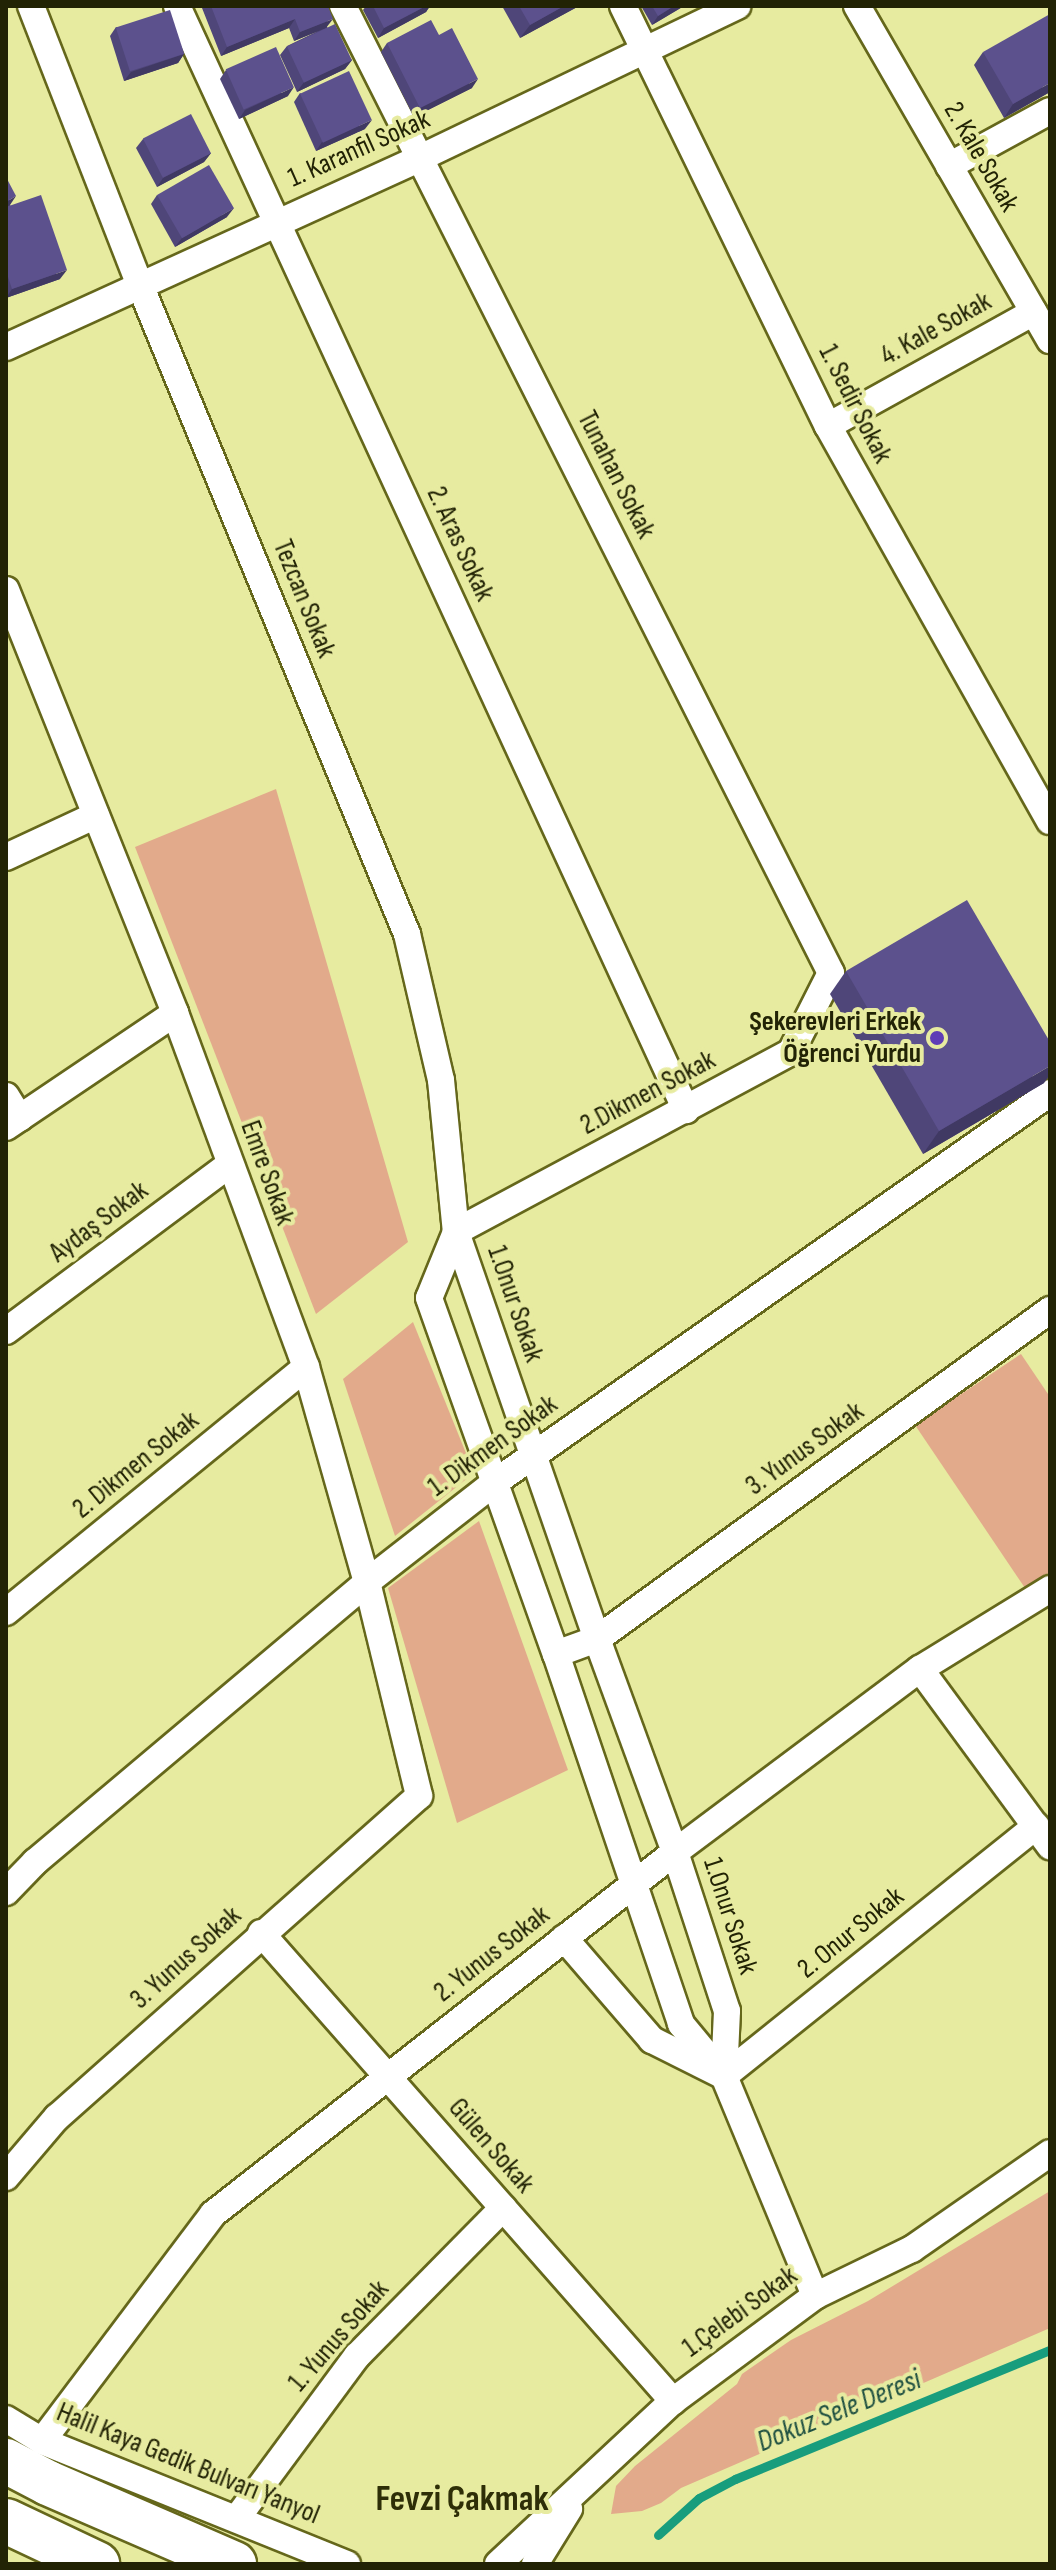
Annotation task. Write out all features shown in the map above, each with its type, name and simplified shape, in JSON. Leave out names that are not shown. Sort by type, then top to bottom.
[{"type":"highway","points":[[24,2451],[48,2483],[234,2564]]},
{"type":"highway","points":[[8,2526],[97,2564]]},
{"type":"street","name":"Tezcan Sokak","points":[[31,6],[140,285],[407,934],[441,1080],[456,1232]]},
{"type":"street","name":"2. Aras Sokak","points":[[177,6],[686,1110]]},
{"type":"street","name":"Tunahan Sokak","points":[[343,6],[831,973]]},
{"type":"street","name":"1. Sedir Sokak","points":[[623,6],[828,426],[1050,821]]},
{"type":"street","name":"1. Karanfil Sokak","points":[[6,347],[276,221],[420,158],[737,6]]},
{"type":"street","name":"2. Kale Sokak","points":[[857,6],[1050,340]]},
{"type":"street","points":[[949,166],[1050,111]]},
{"type":"street","name":"4. Kale Sokak","points":[[828,426],[1034,312]]},
{"type":"street","name":"Emre Sokak","points":[[6,590],[175,1013],[306,1367],[367,1582],[419,1796]]},
{"type":"street","points":[[6,857],[96,815]]},
{"type":"street","name":"2.Dikmen Sokak","points":[[456,1232],[791,1052],[831,973]]},
{"type":"street","points":[[11,1113],[175,1013]]},
{"type":"street","name":"1. Dikmen Sokak","points":[[6,1892],[35,1862],[367,1582],[494,1483],[1050,1093]]},
{"type":"street","name":"Aydaş Sokak","points":[[6,1331],[229,1165]]},
{"type":"street","name":"1.Onur Sokak","points":[[456,1232],[597,1639],[675,1852],[727,2011],[724,2076]]},
{"type":"street","name":"1.Onur Sokak","points":[[456,1232],[429,1298],[556,1654],[681,2024],[724,2076],[815,2296]]},
{"type":"street","name":"3. Yunus Sokak","points":[[556,1654],[597,1639],[1045,1324]]},
{"type":"street","name":"2. Dikmen Sokak","points":[[6,1612],[306,1367]]},
{"type":"street","name":"2. Yunus Sokak","points":[[24,2451],[213,2214],[675,1852],[920,1669],[1050,1589]]},
{"type":"street","points":[[920,1669],[1043,1836]]},
{"type":"street","name":"3. Yunus Sokak","points":[[6,2177],[57,2117],[419,1796]]},
{"type":"street","name":"2. Onur Sokak","points":[[724,2076],[1043,1836]]},
{"type":"street","name":"Gülen Sokak","points":[[261,1933],[673,2401]]},
{"type":"street","points":[[564,1938],[652,2040],[724,2076]]},
{"type":"street","name":"1.Çelebi Sokak","points":[[498,2564],[673,2401],[815,2296],[912,2249],[1050,2153]]},
{"type":"street","name":"1. Yunus Sokak","points":[[237,2518],[357,2356],[503,2208]]},
{"type":"street","name":"Halil Kaya Gedik Bulvarı Yanyol","points":[[6,2419],[24,2451],[237,2518],[347,2564]]},
{"type":"street","points":[[535,2564],[590,2476]]},
{"type":"shaded area","points":[[276,789],[408,1242],[316,1314],[135,847]]},
{"type":"shaded area","points":[[413,1322],[474,1473],[395,1536],[343,1379]]},
{"type":"shaded area","points":[[1021,1354],[1050,1397],[1050,1572],[1025,1588],[915,1425]]},
{"type":"shaded area","points":[[479,1521],[568,1770],[457,1823],[388,1588]]},
{"type":"shaded area","points":[[1050,2191],[1050,2328],[681,2488],[661,2503],[642,2511],[611,2514],[616,2486],[635,2466],[737,2384],[742,2374],[791,2340],[868,2301]]},
{"type":"building","points":[[211,6],[328,6],[333,19],[300,32],[295,19],[227,47]]},
{"type":"building","points":[[373,6],[426,6],[384,28]]},
{"type":"building","points":[[519,6],[564,6],[530,25]]},
{"type":"building","points":[[652,6],[674,6],[658,16]]},
{"type":"building","points":[[170,10],[184,54],[130,71],[116,28]]},
{"type":"building","points":[[1050,14],[1050,83],[1013,104],[983,52]]},
{"type":"building","points":[[431,20],[439,35],[452,28],[478,79],[420,108],[387,43]]},
{"type":"building","points":[[335,24],[352,60],[304,83],[287,46]]},
{"type":"building","points":[[276,47],[294,87],[244,110],[226,69]]},
{"type":"building","points":[[349,71],[372,120],[323,143],[300,94]]},
{"type":"building","points":[[191,114],[211,153],[163,178],[143,139]]},
{"type":"building","points":[[209,165],[234,208],[182,238],[157,195]]},
{"type":"building","points":[[6,177],[16,196],[6,202]]},
{"type":"building","points":[[41,195],[67,270],[12,289],[6,271],[6,207]]},
{"type":"building","name":"Şekerevleri Erkek Öğrenci Yurdu","points":[[967,900],[1050,1042],[1050,1066],[939,1131],[846,971]]},
{"type":"waterway","name":"Dokuz Sele Deresi","points":[[658,2535],[699,2498],[735,2479],[1050,2350]]},
{"type":"place","name":"Şekerevleri Erkek Öğrenci Yurdu","points":[[937,1038]]},
{"type":"district","name":"Fevzi Çakmak","points":[[462,2500]]}]
